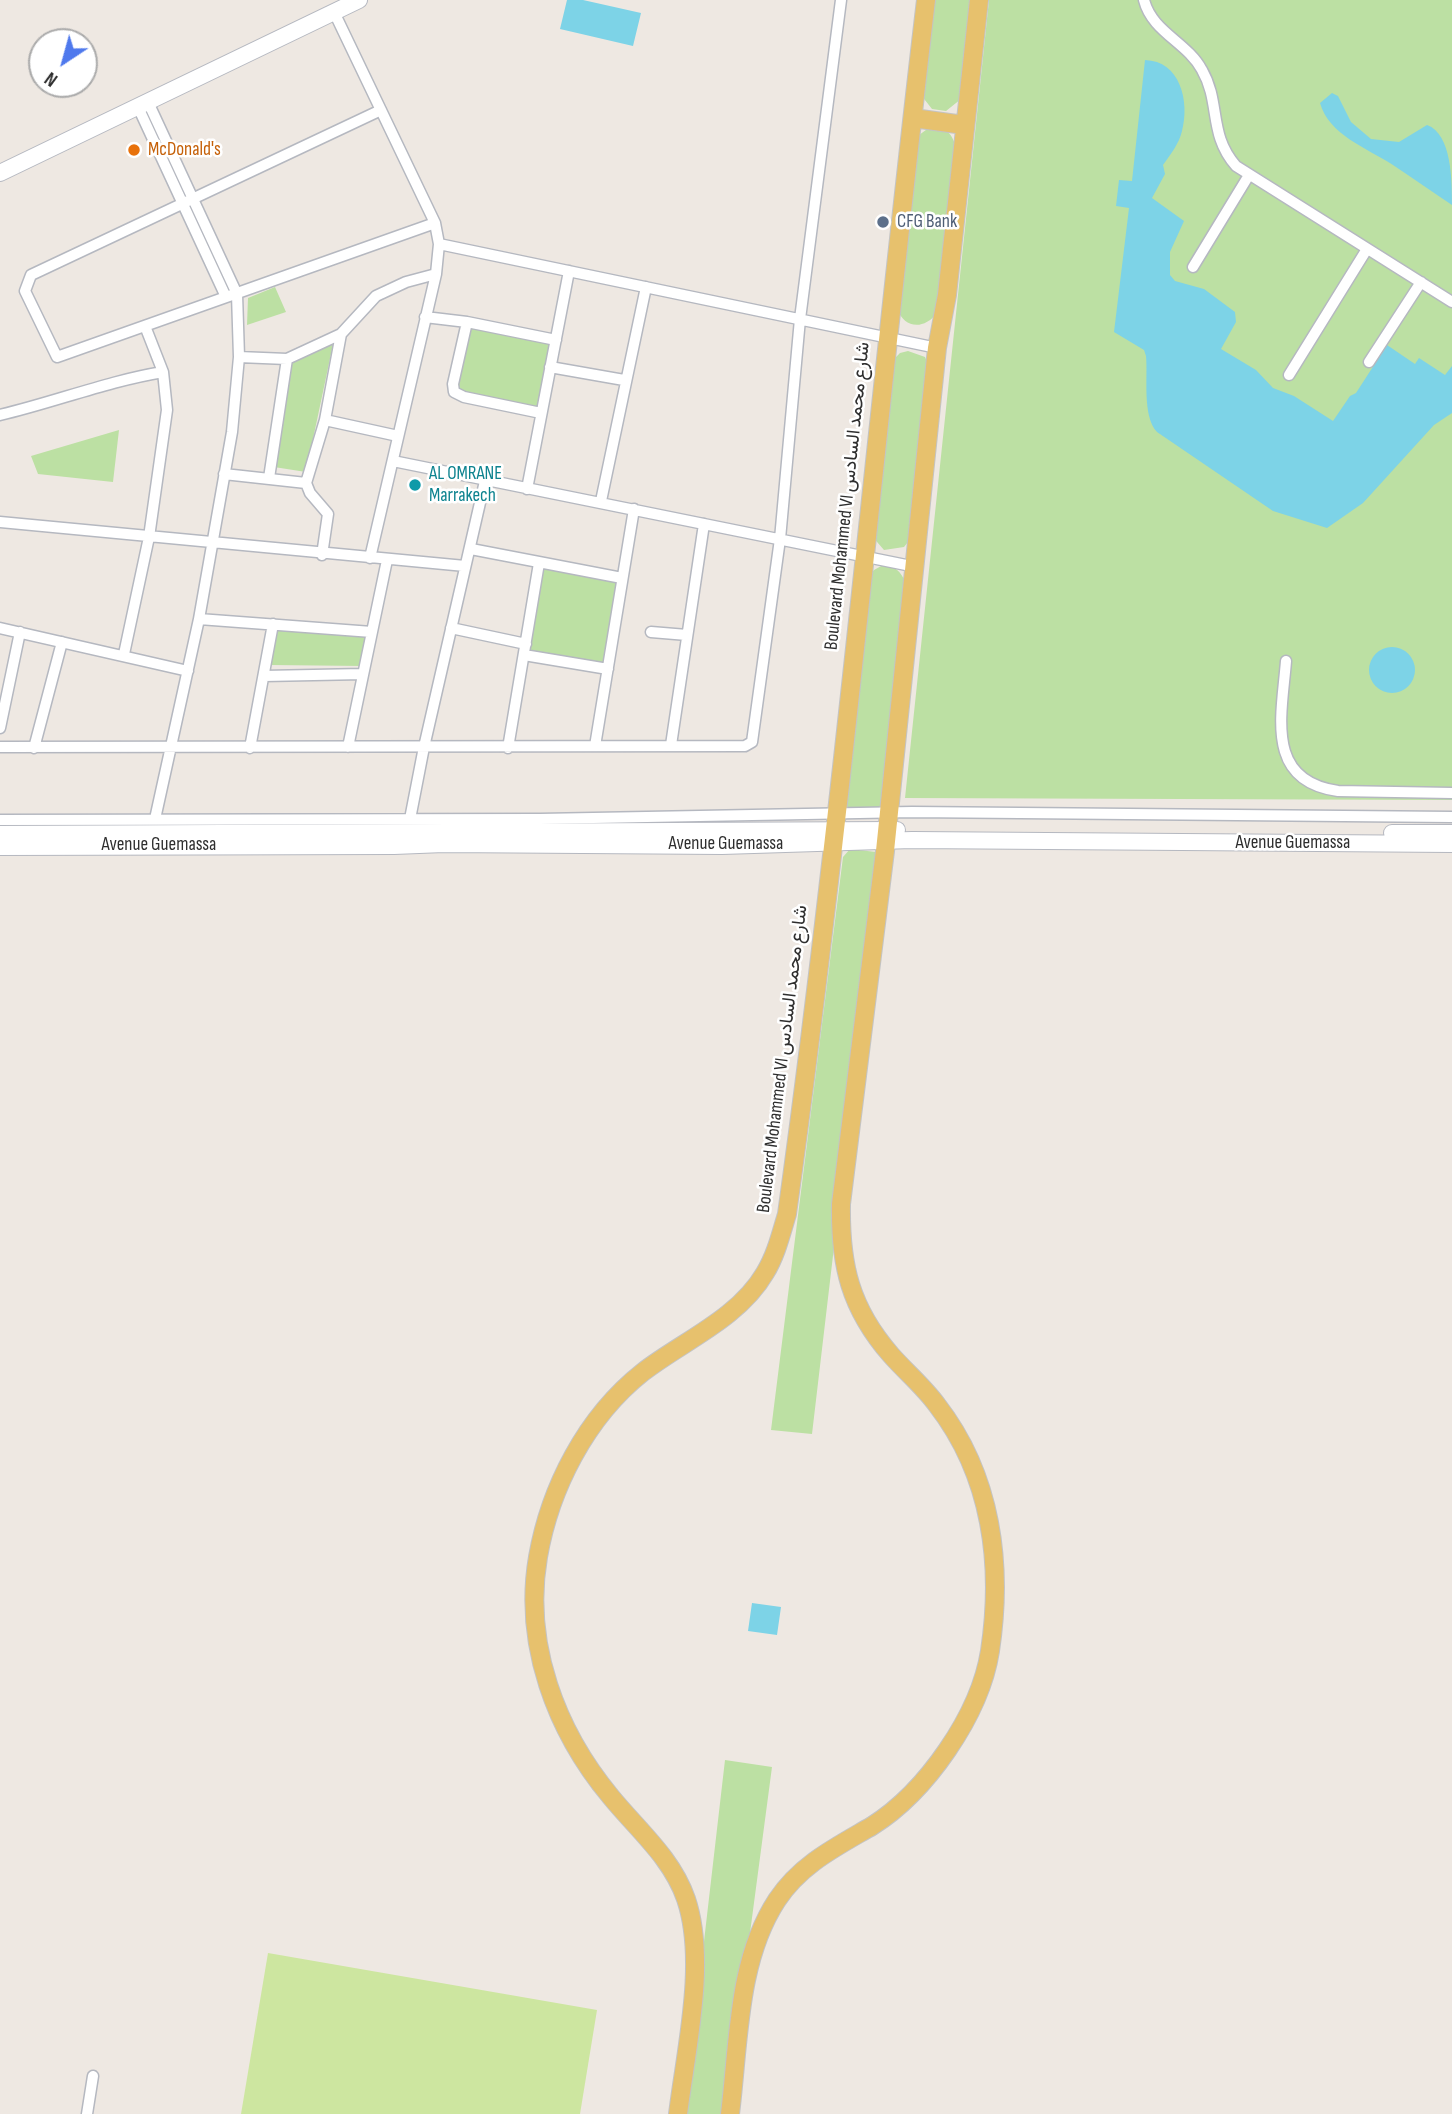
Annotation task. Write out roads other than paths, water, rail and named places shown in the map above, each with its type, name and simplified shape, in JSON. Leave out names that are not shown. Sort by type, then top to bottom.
[{"type":"main road","points":[[0,173],[359,0]]},
{"type":"main road","name":"Boulevard Mohammed VI شارع محمد السادس","points":[[678,2114],[694,1969],[693,1927],[685,1897],[669,1865],[592,1772],[557,1712],[541,1657],[537,1632],[534,1598],[538,1558],[548,1514],[561,1481],[576,1451],[603,1413],[641,1374],[730,1312],[765,1274],[787,1214],[865,558],[886,337],[895,288],[926,0]]},
{"type":"main road","points":[[730,2114],[747,1973],[762,1926],[799,1873],[828,1850],[874,1825],[906,1801],[926,1779],[944,1756],[968,1713],[987,1667],[992,1639],[996,1597],[995,1551],[988,1509],[968,1458],[937,1405],[874,1335],[851,1292],[842,1261],[841,1204],[887,828],[937,348],[947,295],[978,0]]},
{"type":"main road","points":[[913,118],[964,125]]},
{"type":"main road","name":"Avenue Guemassa","points":[[887,828],[1452,844]]},
{"type":"main road","name":"Avenue Guemassa","points":[[0,834],[887,828],[1452,833]]},
{"type":"main road","name":"Avenue Guemassa","points":[[0,847],[444,844],[722,846],[833,829]]},
{"type":"street","points":[[0,747],[508,748],[745,746],[752,742],[780,539],[800,319],[841,0]]},
{"type":"street","points":[[1144,0],[1152,19],[1191,54],[1201,67],[1212,94],[1219,141],[1227,156],[1249,175],[1452,302]]},
{"type":"street","points":[[334,12],[435,223],[439,244],[436,274],[370,558]]},
{"type":"street","points":[[143,104],[232,295],[239,357],[225,474],[199,619],[155,819]]},
{"type":"street","points":[[381,110],[31,275],[25,291],[57,357],[435,223]]},
{"type":"street","points":[[1193,267],[1249,175]]},
{"type":"street","points":[[439,244],[937,348]]},
{"type":"street","points":[[1289,374],[1367,249]]},
{"type":"street","points":[[527,489],[569,271]]},
{"type":"street","points":[[239,357],[287,359],[341,334],[376,296],[406,282],[436,274]]},
{"type":"street","points":[[1369,362],[1421,282]]},
{"type":"street","points":[[601,501],[624,380],[646,287]]},
{"type":"street","points":[[425,317],[467,322],[556,340]]},
{"type":"street","points":[[467,322],[453,384],[454,392],[475,400],[541,414]]},
{"type":"street","points":[[124,654],[149,537],[166,426],[163,372],[145,326]]},
{"type":"street","points":[[322,555],[328,514],[310,493],[306,483],[325,420],[341,334]]},
{"type":"street","points":[[270,478],[287,359]]},
{"type":"street","points":[[550,366],[624,380]]},
{"type":"street","points":[[0,415],[56,402],[133,377],[163,372]]},
{"type":"street","points":[[325,420],[398,436]]},
{"type":"street","points":[[393,461],[485,481],[601,501],[916,567]]},
{"type":"street","points":[[225,474],[306,483]]},
{"type":"street","points":[[410,819],[485,481]]},
{"type":"street","points":[[595,746],[634,509]]},
{"type":"street","points":[[0,522],[322,555],[466,566]]},
{"type":"street","points":[[671,746],[704,524]]},
{"type":"street","points":[[471,549],[622,578]]},
{"type":"street","points":[[348,747],[387,560]]},
{"type":"street","points":[[508,748],[539,563]]},
{"type":"street","points":[[199,619],[372,632]]},
{"type":"street","points":[[250,748],[273,624]]},
{"type":"street","points":[[0,628],[124,654],[188,671]]},
{"type":"street","points":[[452,628],[608,669]]},
{"type":"street","points":[[0,728],[20,632]]},
{"type":"street","points":[[651,632],[687,635]]},
{"type":"street","points":[[34,748],[62,642]]},
{"type":"street","points":[[1286,661],[1282,747],[1287,761],[1303,776],[1328,790],[1452,793]]},
{"type":"street","points":[[264,676],[363,674]]},
{"type":"street","name":"Avenue Guemassa","points":[[0,820],[410,819],[833,829],[1452,817]]},
{"type":"street","points":[[87,2114],[93,2076]]},
{"type":"water","points":[[567,0],[583,0],[641,13],[633,46],[560,29]]},
{"type":"water","points":[[1145,60],[1167,67],[1174,75],[1180,85],[1185,107],[1181,136],[1163,165],[1165,174],[1152,198],[1184,221],[1170,252],[1170,275],[1175,281],[1204,289],[1235,312],[1236,322],[1221,349],[1256,370],[1273,388],[1294,396],[1333,421],[1350,396],[1356,393],[1387,345],[1415,364],[1419,358],[1445,375],[1452,366],[1452,413],[1434,425],[1363,503],[1327,528],[1273,511],[1157,432],[1152,425],[1147,406],[1144,350],[1114,332],[1129,208],[1116,206],[1119,180],[1132,181]]},
{"type":"water","points":[[1332,93],[1338,96],[1351,122],[1371,139],[1399,142],[1427,125],[1435,130],[1449,159],[1452,205],[1340,132],[1325,114],[1320,103]]},
{"type":"water","points":[[1392,647],[1409,653],[1415,670],[1409,687],[1392,693],[1375,687],[1369,670],[1375,653]]},
{"type":"water","points":[[752,1603],[781,1607],[777,1635],[748,1631]]},
{"type":"place","name":"McDonald's","points":[[134,150]]},
{"type":"place","name":"CFG Bank","points":[[883,222]]},
{"type":"place","name":"AL OMRANE Marrakech","points":[[415,485]]}]
